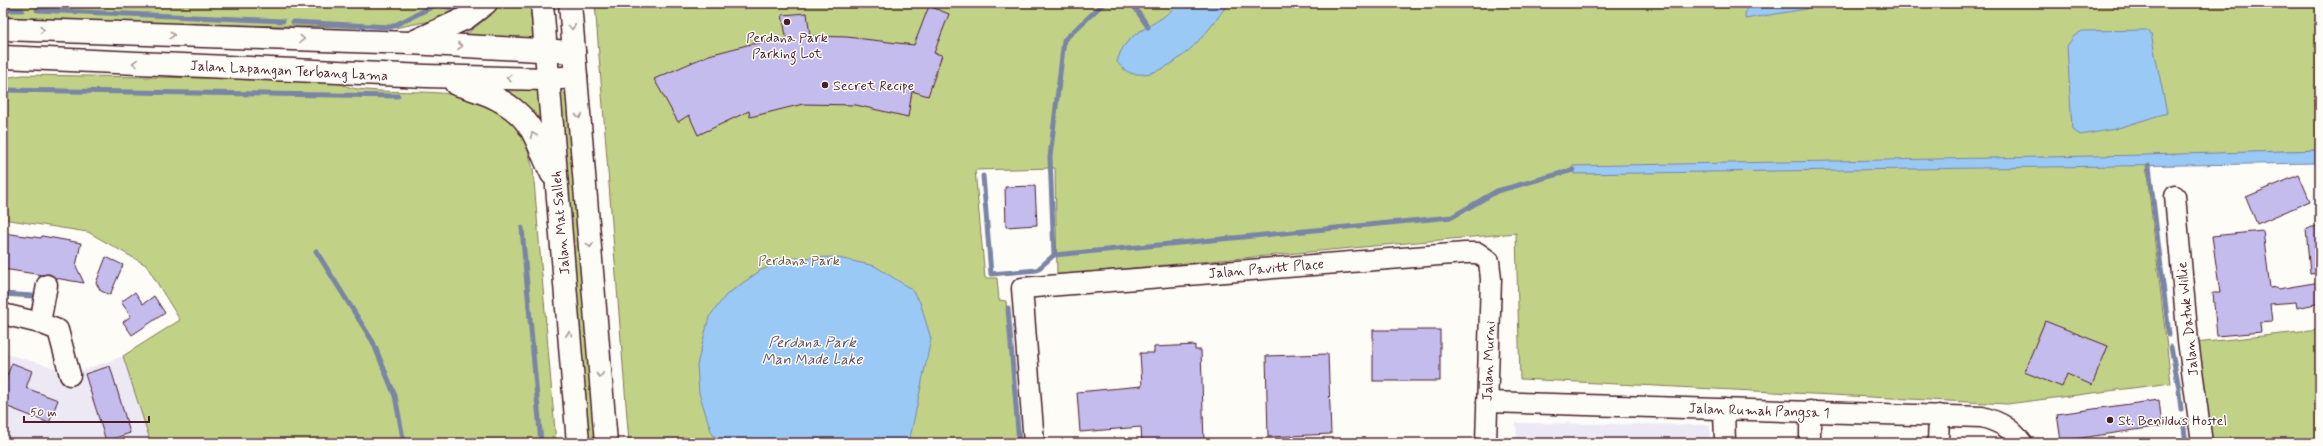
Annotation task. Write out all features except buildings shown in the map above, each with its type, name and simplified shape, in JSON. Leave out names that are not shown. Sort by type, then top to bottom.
[{"type":"main road","points":[[410,43],[466,18],[486,3]]},
{"type":"main road","name":"Jalan Mat Salleh","points":[[542,3],[578,443]]},
{"type":"main road","name":"Jalan Mat Salleh","points":[[570,3],[606,443]]},
{"type":"main road","name":"Jalan Lapangan Terbang Lama","points":[[3,29],[410,43],[574,52]]},
{"type":"main road","name":"Jalan Lapangan Terbang Lama","points":[[7,59],[426,76],[576,77]]},
{"type":"main road","points":[[426,76],[483,91],[518,112],[530,129],[556,182]]},
{"type":"street","name":"Jalan Datuk Willie","points":[[2175,196],[2188,341],[2202,443]]},
{"type":"street","name":"Jalan Pavitt Place","points":[[1034,443],[1022,288],[1465,253],[1478,253],[1489,261],[1491,278]]},
{"type":"street","name":"Jalan Murni","points":[[1486,443],[1491,278]]},
{"type":"street","points":[[40,323],[47,285]]},
{"type":"street","points":[[3,314],[40,323],[58,330],[70,375]]},
{"type":"street","name":"Jalan Rumah Pangsa 1","points":[[1487,402],[1982,417],[2000,422],[2015,433],[2022,443]]},
{"type":"street","points":[[1724,409],[1725,443]]},
{"type":"street","points":[[1810,411],[1810,443]]},
{"type":"street","points":[[1938,443],[1939,415]]},
{"type":"shaded area","points":[[3,353],[56,368],[60,378],[123,356],[151,443],[3,443]]},
{"type":"shaded area","points":[[1516,423],[1710,425],[1710,443],[1517,443]]},
{"type":"green space","points":[[3,3],[469,3],[445,18],[395,28],[132,23],[3,17]]},
{"type":"green space","points":[[500,3],[530,3],[533,39],[465,35],[483,21]]},
{"type":"green space","name":"Perdana Park","points":[[595,3],[2320,3],[2320,150],[2145,156],[2171,383],[2007,404],[1520,379],[1516,233],[1057,275],[1055,168],[975,170],[985,278],[997,278],[999,300],[1006,301],[1018,443],[629,443]]},
{"type":"green space","points":[[23,75],[329,80],[358,89],[435,93],[473,98],[491,105],[507,115],[513,120],[521,133],[527,147],[533,169],[556,443],[151,443],[123,356],[180,320],[146,265],[88,232],[3,219],[3,78]]},
{"type":"green space","points":[[485,83],[538,89],[542,131]]},
{"type":"green space","points":[[561,91],[566,95],[569,108],[597,443],[587,443],[558,92]]},
{"type":"green space","points":[[2320,330],[2320,443],[2207,443],[2195,343]]},
{"type":"water","points":[[1178,3],[1228,3],[1200,39],[1176,61],[1163,69],[1149,73],[1132,74],[1125,70],[1117,62],[1121,51],[1127,42],[1170,12]]},
{"type":"water","points":[[1746,3],[1814,3],[1806,9],[1745,19]]},
{"type":"water","points":[[2147,30],[2151,34],[2167,113],[2115,129],[2080,135],[2072,129],[2067,46],[2074,36],[2082,31]]},
{"type":"water","points":[[2320,150],[2320,163],[1574,174],[1572,166],[2145,155]]},
{"type":"water","name":"Perdana Park Man Made Lake","points":[[834,257],[875,266],[911,289],[920,302],[931,339],[909,443],[718,443],[711,431],[699,393],[697,365],[709,317],[726,295],[761,270],[793,258]]},
{"type":"waterway","points":[[293,22],[391,27],[436,5],[458,8],[465,3]]},
{"type":"waterway","points":[[1054,255],[1050,157],[1064,40],[1104,3]]},
{"type":"waterway","points":[[1132,3],[1148,27]]},
{"type":"waterway","points":[[3,10],[22,10]]},
{"type":"waterway","points":[[37,10],[283,21]]},
{"type":"waterway","points":[[3,90],[398,96]]},
{"type":"waterway","points":[[2149,166],[2169,335]]},
{"type":"waterway","points":[[983,176],[991,274],[1037,270],[1054,255],[1452,217],[1497,191],[1573,170]]},
{"type":"waterway","points":[[522,228],[541,443]]},
{"type":"waterway","points":[[316,251],[373,342],[395,396],[404,443]]},
{"type":"waterway","points":[[3,294],[33,296]]},
{"type":"waterway","points":[[1008,308],[1019,443]]},
{"type":"waterway","points":[[2171,347],[2179,388]]},
{"type":"waterway","points":[[2179,392],[2181,409]]},
{"type":"waterway","points":[[2183,420],[2186,443]]},
{"type":"place","name":"Perdana Park Parking Lot","points":[[787,22]]},
{"type":"place","name":"Secret Recipe","points":[[825,85]]},
{"type":"place","name":"St. Benildus Hostel","points":[[2110,420]]}]
